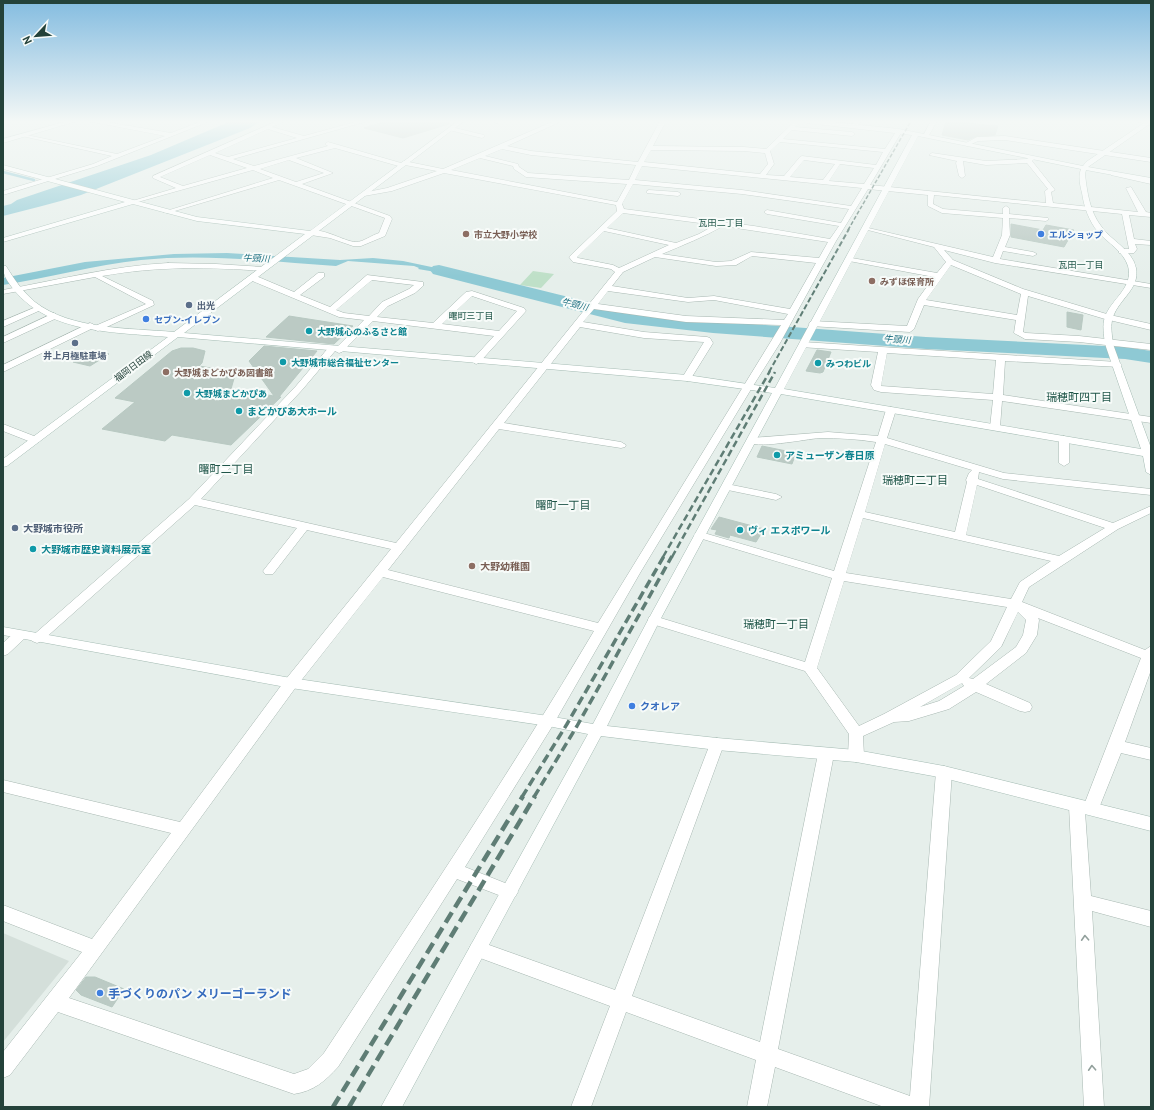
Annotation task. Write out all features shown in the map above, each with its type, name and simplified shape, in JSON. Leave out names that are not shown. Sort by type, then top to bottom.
[{"type":"street","points":[[24,173],[166,212],[228,224],[331,236],[353,244],[358,244],[382,234],[389,219],[388,216],[350,204],[266,173]]},
{"type":"street","points":[[3,193],[70,173]]},
{"type":"street","points":[[165,173],[155,177],[182,188]]},
{"type":"street","points":[[3,240],[237,173]]},
{"type":"street","points":[[295,184],[329,173]]},
{"type":"street","points":[[311,233],[392,173]]},
{"type":"street","points":[[364,194],[378,193],[441,173]]},
{"type":"street","points":[[448,173],[534,189],[620,208],[722,224],[760,220],[843,226]]},
{"type":"street","points":[[523,173],[526,175],[534,189]]},
{"type":"street","points":[[631,182],[636,173]]},
{"type":"street","points":[[732,173],[762,176],[853,208]]},
{"type":"street","points":[[760,220],[793,173]]},
{"type":"street","points":[[825,182],[831,173]]},
{"type":"street","points":[[54,1002],[294,1084],[304,1083],[314,1079],[331,1060],[548,721],[601,628],[748,386],[776,343],[832,241],[843,226],[874,173]]},
{"type":"street","points":[[391,1107],[597,730],[654,620],[779,391],[813,324],[895,173]]},
{"type":"street","points":[[1039,173],[1052,190],[1048,191],[1050,204]]},
{"type":"street","points":[[1084,173],[1083,179],[1088,208],[1099,228],[1122,251],[1132,266],[1134,275],[1131,283],[1108,317],[1107,325],[1109,343],[1150,454],[1151,472]]},
{"type":"street","points":[[1108,173],[1151,180]]},
{"type":"street","points":[[526,175],[700,186],[786,185],[825,182],[1151,215]]},
{"type":"street","points":[[166,212],[278,178]]},
{"type":"street","points":[[631,182],[635,190]]},
{"type":"street","points":[[1129,188],[1143,214]]},
{"type":"street","points":[[635,190],[678,194]]},
{"type":"street","points":[[618,271],[612,267],[574,259],[574,256],[604,229],[635,190]]},
{"type":"street","points":[[931,193],[930,205],[942,211],[1046,219]]},
{"type":"street","points":[[995,261],[1006,235],[1006,200]]},
{"type":"street","points":[[1122,251],[1131,251],[1133,249],[1125,212]]},
{"type":"street","points":[[760,220],[832,241]]},
{"type":"street","points":[[3,1068],[95,949],[291,683],[592,306],[618,271],[692,238],[701,236],[722,224]]},
{"type":"street","points":[[866,228],[995,261],[1151,286]]},
{"type":"street","points":[[604,229],[677,245]]},
{"type":"street","name":"福岡日田線","points":[[3,464],[311,233]]},
{"type":"street","points":[[1131,241],[1151,243]]},
{"type":"street","points":[[938,247],[950,262],[984,277],[1025,292],[1108,317],[1151,327]]},
{"type":"street","points":[[1001,248],[1033,254]]},
{"type":"street","points":[[653,255],[716,264],[733,263],[751,254],[822,261]]},
{"type":"street","points":[[849,259],[939,276]]},
{"type":"street","points":[[813,324],[910,329],[921,302],[950,262]]},
{"type":"street","points":[[3,292],[16,288],[138,268],[200,266],[264,269]]},
{"type":"street","points":[[5,272],[24,297],[40,309],[54,316],[94,327],[174,336],[687,378],[779,391],[1150,454]]},
{"type":"street","points":[[3,369],[94,327],[150,305],[150,303],[99,277],[96,274]]},
{"type":"street","points":[[295,295],[321,275]]},
{"type":"street","points":[[37,638],[193,501],[336,349],[385,304],[412,291],[420,284],[370,277],[330,310]]},
{"type":"street","points":[[253,278],[342,315],[501,334]]},
{"type":"street","points":[[606,288],[688,300],[714,298],[792,312]]},
{"type":"street","points":[[1025,292],[1018,333],[1025,336],[1151,347]]},
{"type":"street","points":[[434,326],[468,294],[472,293],[522,310],[522,312],[476,361]]},
{"type":"street","points":[[921,302],[1021,318]]},
{"type":"street","points":[[592,306],[686,319],[787,323]]},
{"type":"street","points":[[3,324],[40,309]]},
{"type":"street","points":[[3,340],[54,316]]},
{"type":"street","points":[[578,323],[644,335],[707,340],[708,343],[687,378]]},
{"type":"street","points":[[803,345],[1117,365]]},
{"type":"street","points":[[883,349],[876,385],[877,388],[998,397],[1151,420]]},
{"type":"street","points":[[995,427],[1001,357]]},
{"type":"street","points":[[810,668],[891,410]]},
{"type":"street","points":[[496,425],[622,445]]},
{"type":"street","points":[[3,427],[34,440]]},
{"type":"street","points":[[751,441],[769,442],[812,436],[864,437],[882,440],[1014,478],[1151,492]]},
{"type":"street","points":[[1064,439],[1064,463]]},
{"type":"street","points":[[960,536],[971,480],[976,468]]},
{"type":"street","points":[[971,480],[1114,527]]},
{"type":"street","points":[[727,487],[776,497]]},
{"type":"street","points":[[193,501],[399,547]]},
{"type":"street","points":[[856,733],[889,718],[961,678],[996,644],[1024,585],[1114,527],[1151,509]]},
{"type":"street","points":[[858,514],[1061,560]]},
{"type":"street","points":[[269,571],[304,526]]},
{"type":"street","points":[[700,535],[839,576],[1015,604],[1150,655],[1116,746],[1084,807],[1082,900],[1094,1107]]},
{"type":"street","points":[[379,572],[601,628]]},
{"type":"street","points":[[889,718],[909,716],[944,705],[974,686],[1021,650],[1030,635],[1033,620],[1028,613],[1015,604]]},
{"type":"street","points":[[654,620],[810,668],[856,733],[856,756]]},
{"type":"street","points":[[3,631],[291,683],[548,721],[597,730],[717,744],[856,756],[944,772],[1151,824]]},
{"type":"street","points":[[3,651],[20,635]]},
{"type":"street","points":[[961,678],[974,686],[1024,707]]},
{"type":"street","points":[[581,1107],[717,744]]},
{"type":"street","points":[[1116,746],[1151,754]]},
{"type":"street","points":[[757,1107],[826,754]]},
{"type":"street","points":[[919,1107],[944,772]]},
{"type":"street","points":[[3,786],[183,829]]},
{"type":"street","points":[[454,870],[509,892]]},
{"type":"street","points":[[1082,900],[1151,920]]},
{"type":"street","points":[[3,913],[95,949]]},
{"type":"street","points":[[478,949],[912,1107]]},
{"type":"shaded area","points":[[3,933],[69,961],[3,1042]]},
{"type":"green space","points":[[533,271],[554,274],[541,288],[520,285]]},
{"type":"water","points":[[98,173],[137,173],[81,195],[3,216],[3,206],[11,204],[17,200]]},
{"type":"water","points":[[227,253],[340,260],[373,258],[403,261],[460,273],[477,279],[418,269],[419,268],[414,266],[348,261],[336,266],[190,257],[123,262],[3,285],[3,278],[85,262],[174,254]]},
{"type":"building","name":"エルショップ","points":[[1011,224],[1043,230],[1046,225],[1074,230],[1064,247],[1011,237]]},
{"type":"building","points":[[1067,312],[1083,315],[1081,330],[1067,327]]},
{"type":"building","name":"大野城心のふるさと館","points":[[289,316],[353,326],[334,344],[266,337]]},
{"type":"building","name":"大野城まどかぴあ","points":[[264,346],[317,351],[279,397],[281,397],[231,445],[172,435],[165,441],[102,429],[135,402],[115,398],[172,351],[181,348],[193,348],[205,351],[202,363],[199,366],[228,371],[235,375],[231,389],[274,396],[249,361]]},
{"type":"building","name":"みつわビル","points":[[817,350],[831,352],[823,372],[806,371]]},
{"type":"building","points":[[93,351],[109,354],[90,366],[73,362]]},
{"type":"building","name":"アミューザン春日原","points":[[762,446],[796,453],[792,464],[757,457]]},
{"type":"building","name":"ヴィ エスポワール","points":[[719,517],[764,529],[756,542],[730,535],[729,538],[715,534],[717,530],[711,529]]},
{"type":"building","name":"手づくりのパン メリーゴーランド","points":[[86,977],[95,977],[124,989],[112,1007],[81,995],[76,990]]},
{"type":"waterway","points":[[6,173],[34,180]]},
{"type":"waterway","name":"牛頸川","points":[[439,270],[625,317],[713,327],[926,343],[1125,353],[1151,357]]},
{"type":"railway","points":[[848,230],[881,173]]},
{"type":"railway","points":[[769,372],[849,229]]},
{"type":"railway","points":[[663,557],[770,371]]},
{"type":"railway","points":[[672,557],[775,372]]},
{"type":"railway","points":[[522,797],[567,724],[664,556]]},
{"type":"railway","points":[[534,797],[577,726],[672,556]]},
{"type":"railway","points":[[333,1107],[523,796]]},
{"type":"railway","points":[[349,1107],[535,796]]},
{"type":"place","name":"市立大野小学校","points":[[466,234]]},
{"type":"place","name":"エルショップ","points":[[1041,234]]},
{"type":"place","name":"みずほ保育所","points":[[872,281]]},
{"type":"place","name":"出光","points":[[189,305]]},
{"type":"place","name":"セブン-イレブン","points":[[146,319]]},
{"type":"place","name":"大野城心のふるさと館","points":[[309,331]]},
{"type":"place","name":"井上月極駐車場","points":[[75,343]]},
{"type":"place","name":"大野城市総合福祉センター","points":[[283,362]]},
{"type":"place","name":"みつわビル","points":[[818,363]]},
{"type":"place","name":"大野城まどかぴあ図書館","points":[[166,372]]},
{"type":"place","name":"大野城まどかぴあ","points":[[187,393]]},
{"type":"place","name":"まどかぴあ大ホール","points":[[239,411]]},
{"type":"place","name":"アミューザン春日原","points":[[777,455]]},
{"type":"place","name":"大野城市役所","points":[[15,528]]},
{"type":"place","name":"ヴィ エスポワール","points":[[740,530]]},
{"type":"place","name":"大野城市歴史資料展示室","points":[[33,549]]},
{"type":"place","name":"大野幼稚園","points":[[472,566]]},
{"type":"place","name":"クオレア","points":[[632,706]]},
{"type":"place","name":"手づくりのパン メリーゴーランド","points":[[100,993]]},
{"type":"district","name":"瓦田二丁目","points":[[721,222]]},
{"type":"district","name":"瓦田一丁目","points":[[1081,264]]},
{"type":"district","name":"曙町三丁目","points":[[471,315]]},
{"type":"district","name":"瑞穂町四丁目","points":[[1079,397]]},
{"type":"district","name":"曙町二丁目","points":[[226,469]]},
{"type":"district","name":"瑞穂町二丁目","points":[[915,480]]},
{"type":"district","name":"曙町一丁目","points":[[563,505]]},
{"type":"district","name":"瑞穂町一丁目","points":[[776,624]]}]
